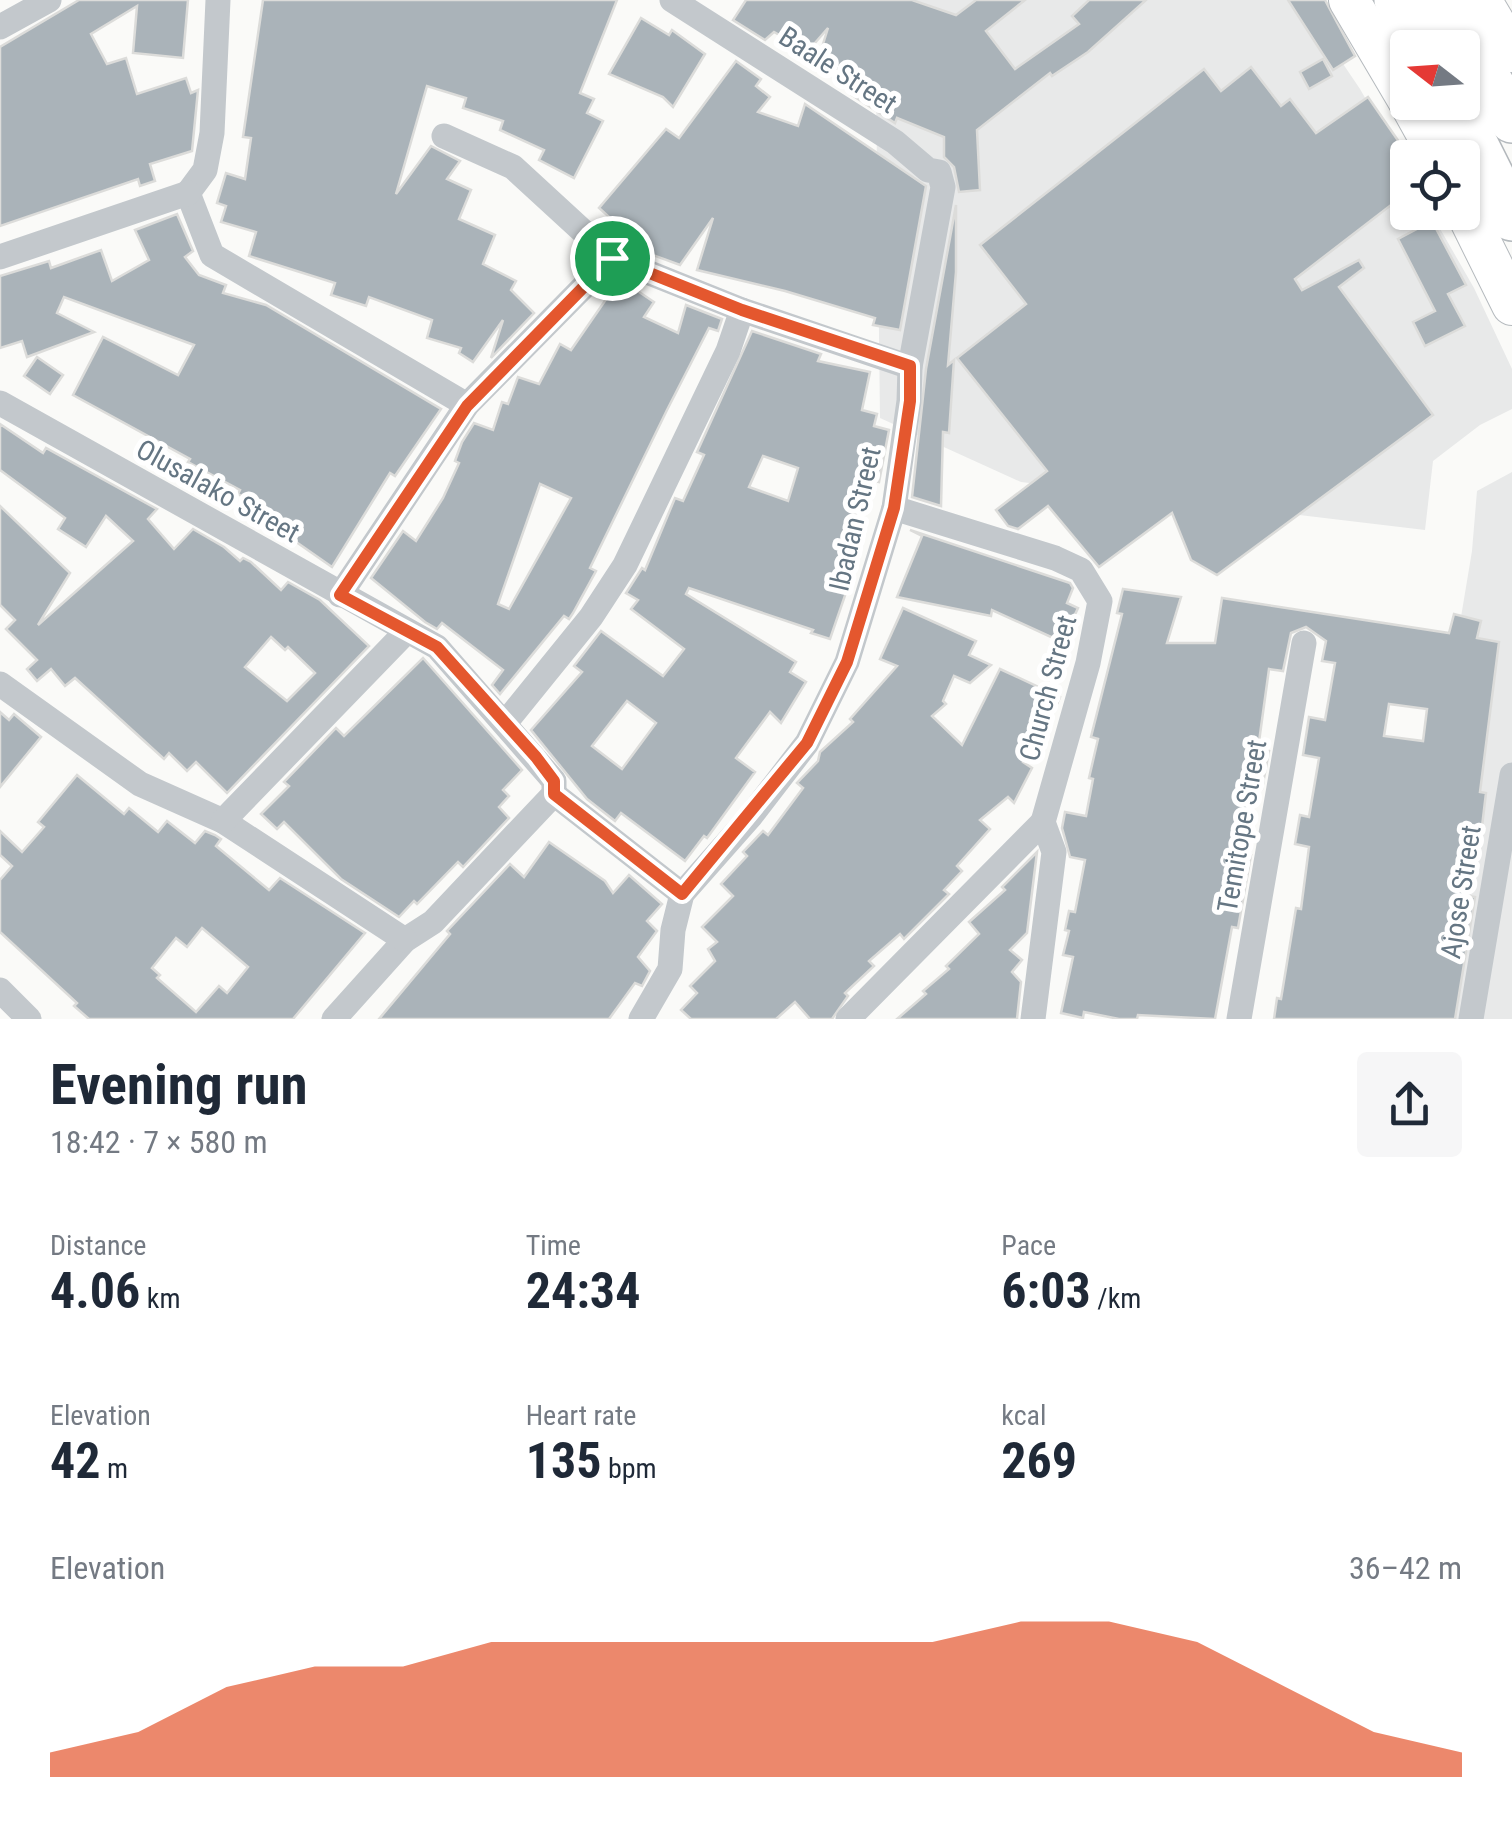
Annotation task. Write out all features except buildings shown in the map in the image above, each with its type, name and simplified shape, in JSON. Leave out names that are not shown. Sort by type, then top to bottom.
[{"type":"highway","points":[[1397,0],[1414,30]]},
{"type":"highway","points":[[1442,0],[1512,120]]},
{"type":"highway","points":[[1463,120],[1512,218]]},
{"type":"main road","points":[[1349,0],[1390,70]]},
{"type":"main road","points":[[1481,0],[1512,52]]},
{"type":"main road","points":[[1475,230],[1512,305]]},
{"type":"street","points":[[0,27],[49,0]]},
{"type":"street","points":[[0,257],[188,193],[206,170],[212,134],[218,0]]},
{"type":"street","name":"Baale Street","points":[[672,0],[895,142],[928,170],[939,172],[943,187],[939,206]]},
{"type":"street","points":[[444,136],[513,168],[612,258],[742,310],[910,366]]},
{"type":"street","points":[[188,193],[212,255],[467,406]]},
{"type":"street","name":"Ibadan Street","points":[[682,894],[750,817],[807,743],[847,662],[894,508],[910,401],[910,366],[939,206]]},
{"type":"street","points":[[340,595],[467,406],[612,258]]},
{"type":"street","points":[[506,722],[591,617],[625,565],[728,351],[742,310]]},
{"type":"street","name":"Olusalako Street","points":[[0,403],[437,647],[554,781],[554,794]]},
{"type":"street","name":"Church Street","points":[[894,508],[1055,558],[1081,570],[1100,601],[1088,663],[1043,822],[1054,852],[1032,1019]]},
{"type":"street","points":[[223,821],[406,632]]},
{"type":"street","name":"Temitope Street","points":[[1239,1019],[1304,643]]},
{"type":"street","points":[[0,684],[140,784],[223,821],[404,940]]},
{"type":"street","name":"Ajose Street","points":[[1471,1019],[1512,775]]},
{"type":"street","points":[[334,1019],[404,940],[433,922],[554,794],[682,894],[673,930],[670,968],[641,1019]]},
{"type":"street","points":[[848,1019],[1043,822]]},
{"type":"street","points":[[0,990],[29,1019]]},
{"type":"shaded area","points":[[875,0],[1300,0],[1390,141],[1390,230],[1441,230],[1474,288],[1512,369],[1512,409],[1480,425],[1433,461],[1425,530],[1021,482],[880,418]]},
{"type":"shaded area","points":[[1512,472],[1512,1019],[1394,1019],[1472,551],[1477,491]]},
{"type":"route","points":[[612,258],[742,310],[910,366],[910,401],[894,508],[847,662],[807,743],[790,767],[682,894],[554,794],[554,781],[536,757],[437,647],[340,595],[467,406],[612,258]]}]
